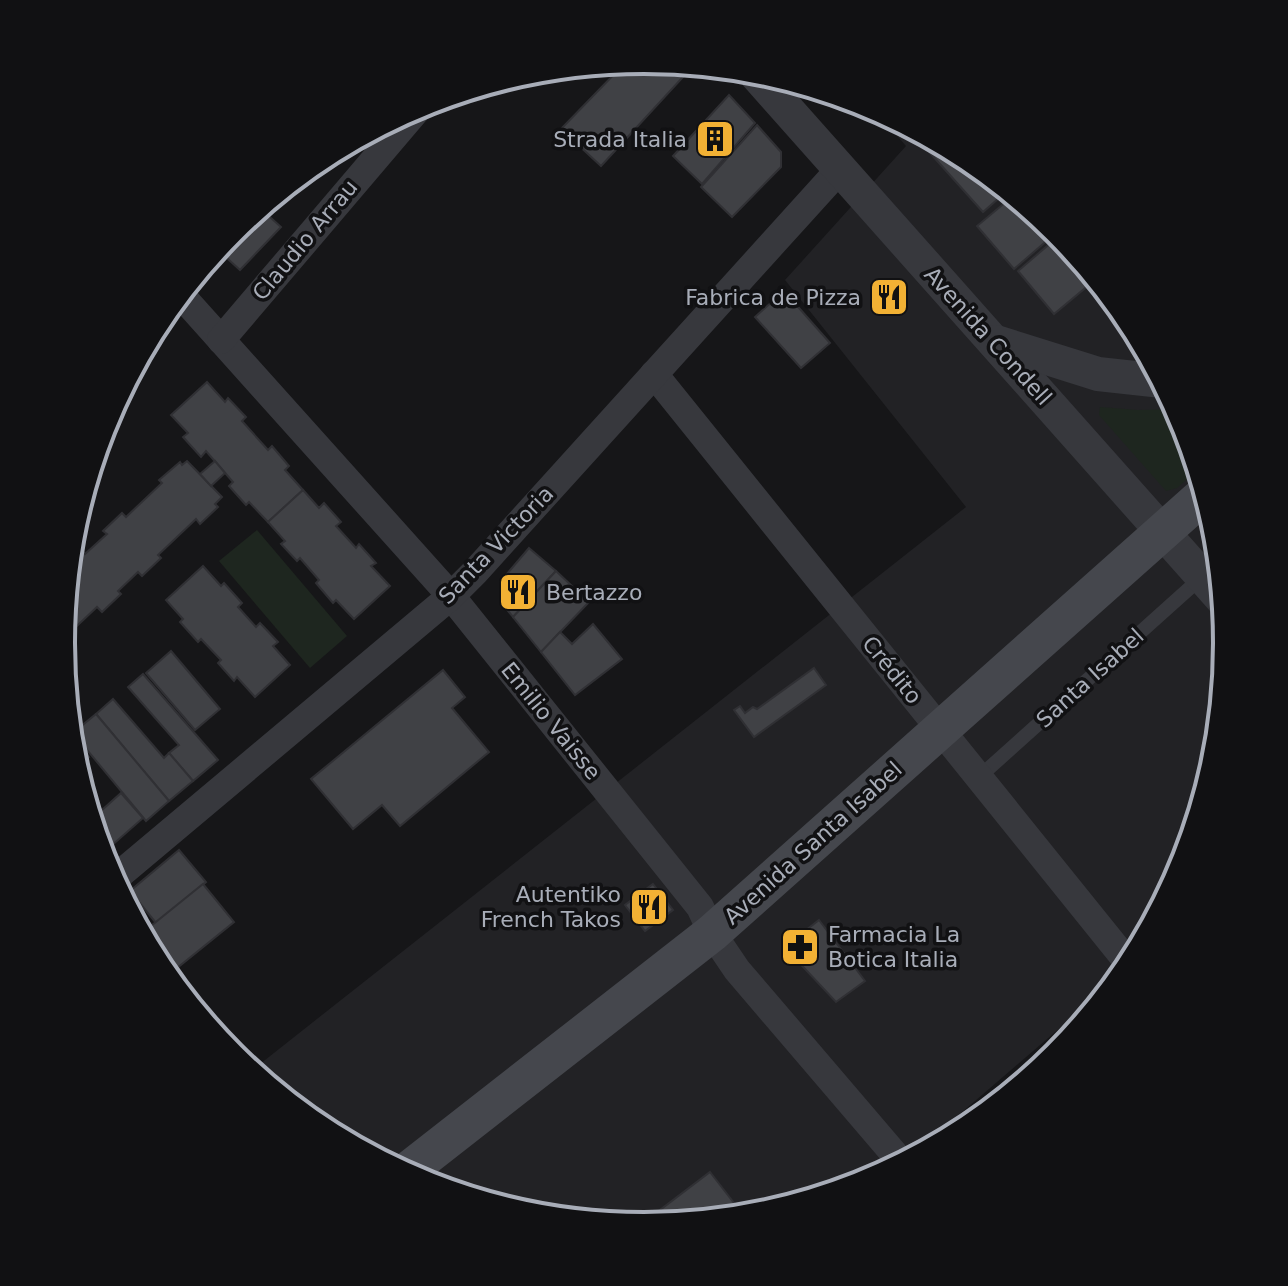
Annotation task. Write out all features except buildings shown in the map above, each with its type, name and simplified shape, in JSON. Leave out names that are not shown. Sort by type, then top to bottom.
[{"type":"main road","name":"Avenida Santa Isabel","points":[[416,1164],[712,933],[1196,503]]},
{"type":"street","name":"Avenida Condell","points":[[768,88],[1210,585]]},
{"type":"street","name":"Claudio Arrau","points":[[221,340],[401,129]]},
{"type":"street","name":"Santa Victoria","points":[[123,872],[451,596],[840,169]]},
{"type":"street","name":"Emilio Vaisse","points":[[188,303],[451,596],[700,907],[712,933],[737,970],[894,1154]]},
{"type":"street","points":[[992,340],[1098,374],[1148,379]]},
{"type":"street","name":"Crédito","points":[[654,374],[1121,953]]},
{"type":"lane","name":"Santa Isabel","points":[[978,778],[1210,591]]},
{"type":"shaded area","points":[[894,132],[928,150],[990,192],[1019,215],[1072,268],[1137,359],[1170,425],[1194,496],[1212,606],[1212,680],[1208,717],[1194,790],[1183,826],[1170,861],[1137,928],[1073,1016],[951,1122],[862,1169],[791,1193],[681,1211],[607,1211],[570,1207],[497,1193],[461,1182],[426,1169],[359,1136],[298,1094],[261,1063],[966,507],[785,280],[906,146]]},
{"type":"shaded area","points":[[1100,407],[1163,409],[1189,478],[1177,488],[1166,491],[1099,415]]},
{"type":"shaded area","points":[[257,530],[347,636],[310,668],[219,561]]},
{"type":"place","name":"Strada Italia","points":[[715,139]]},
{"type":"place","name":"Fabrica de Pizza","points":[[889,297]]},
{"type":"place","name":"Bertazzo","points":[[518,592]]},
{"type":"place","name":"Autentiko French Takos","points":[[649,907]]},
{"type":"place","name":"Farmacia La Botica Italia","points":[[800,947]]}]
